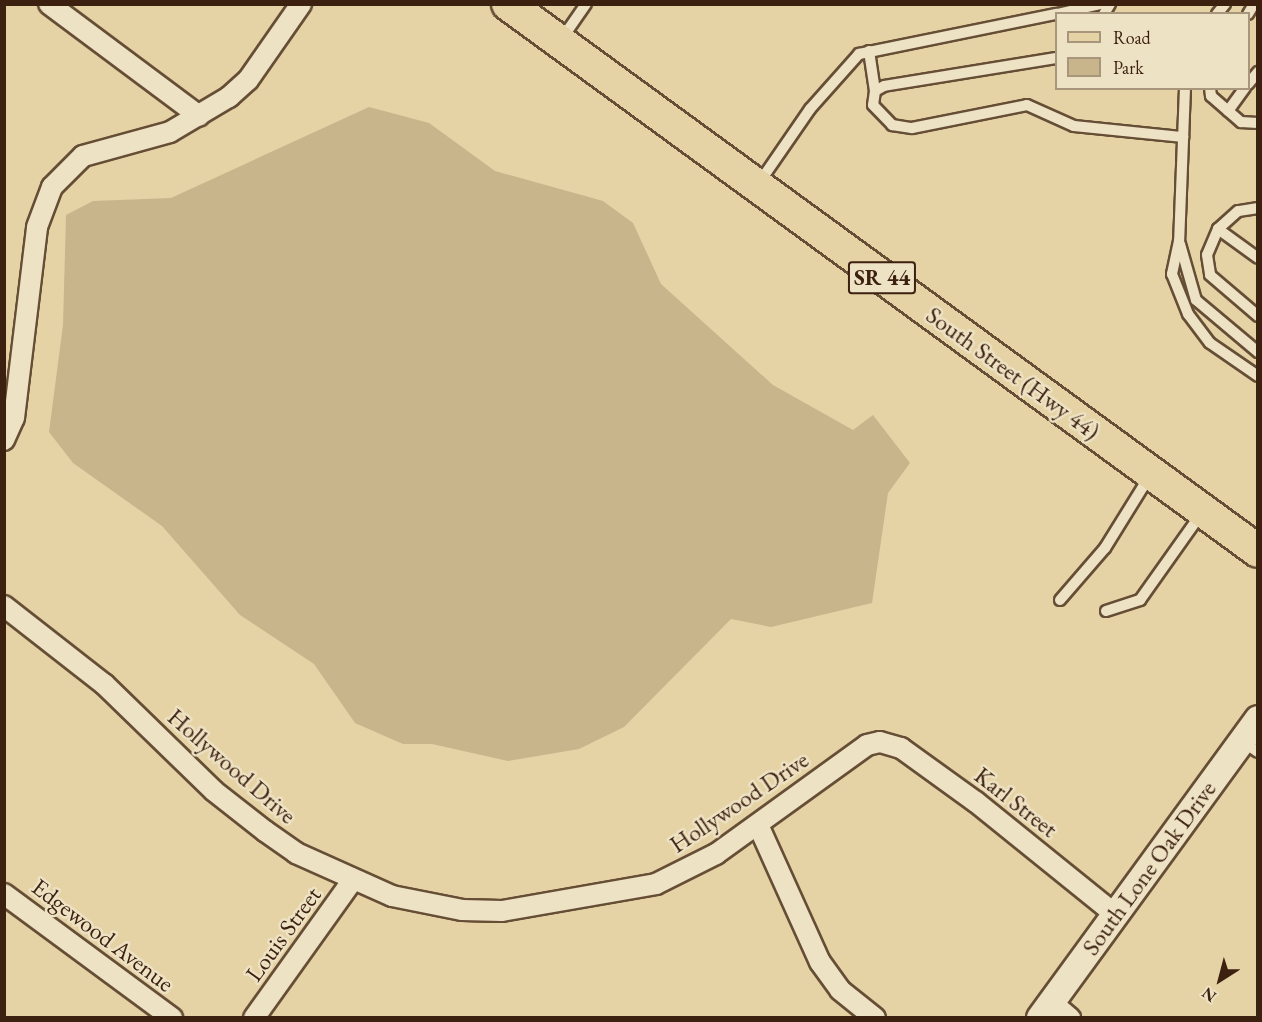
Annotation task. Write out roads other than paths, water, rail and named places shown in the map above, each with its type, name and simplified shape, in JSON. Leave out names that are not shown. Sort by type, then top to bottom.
[{"type":"main road","name":"South Street (Hwy 44)","points":[[508,4],[1257,551]]},
{"type":"street","points":[[49,4],[199,116]]},
{"type":"street","points":[[4,440],[14,418],[12,366],[37,227],[52,187],[82,156],[151,139],[199,116],[248,80],[301,4]]},
{"type":"street","name":"Hollywood Drive","points":[[4,606],[104,684],[214,791],[296,853],[352,881],[392,896],[462,910],[543,906],[656,884],[759,827],[867,745],[880,742]]},
{"type":"street","name":"South Lone Oak Drive","points":[[1054,1012],[1115,914],[1249,747],[1257,719]]},
{"type":"street","name":"Karl Street","points":[[880,742],[901,748],[976,801],[1115,914]]},
{"type":"street","points":[[759,827],[820,962],[854,1011],[875,1017]]},
{"type":"street","name":"Louis Street","points":[[254,1017],[352,881]]},
{"type":"street","name":"Edgewood Avenue","points":[[4,894],[172,1017]]},
{"type":"lane","points":[[560,42],[586,4]]},
{"type":"lane","points":[[1066,12],[1100,4]]},
{"type":"lane","points":[[757,186],[843,68],[869,51],[1055,14]]},
{"type":"lane","points":[[869,51],[875,91],[873,105],[879,116],[912,128],[1027,105],[1074,126],[1183,137]]},
{"type":"lane","points":[[875,91],[1055,58]]},
{"type":"lane","points":[[1185,90],[1179,241],[1172,274],[1188,314],[1210,343],[1257,376]]},
{"type":"lane","points":[[1212,90],[1228,111],[1241,122],[1257,123]]},
{"type":"lane","points":[[1228,111],[1244,90]]},
{"type":"lane","points":[[1257,208],[1238,211],[1218,229],[1207,255],[1210,275],[1257,316]]},
{"type":"lane","points":[[1218,229],[1257,258]]},
{"type":"lane","points":[[1179,241],[1196,300],[1257,352]]},
{"type":"lane","points":[[1060,600],[1105,548],[1151,474]]},
{"type":"lane","points":[[1106,610],[1140,600],[1203,512]]}]
